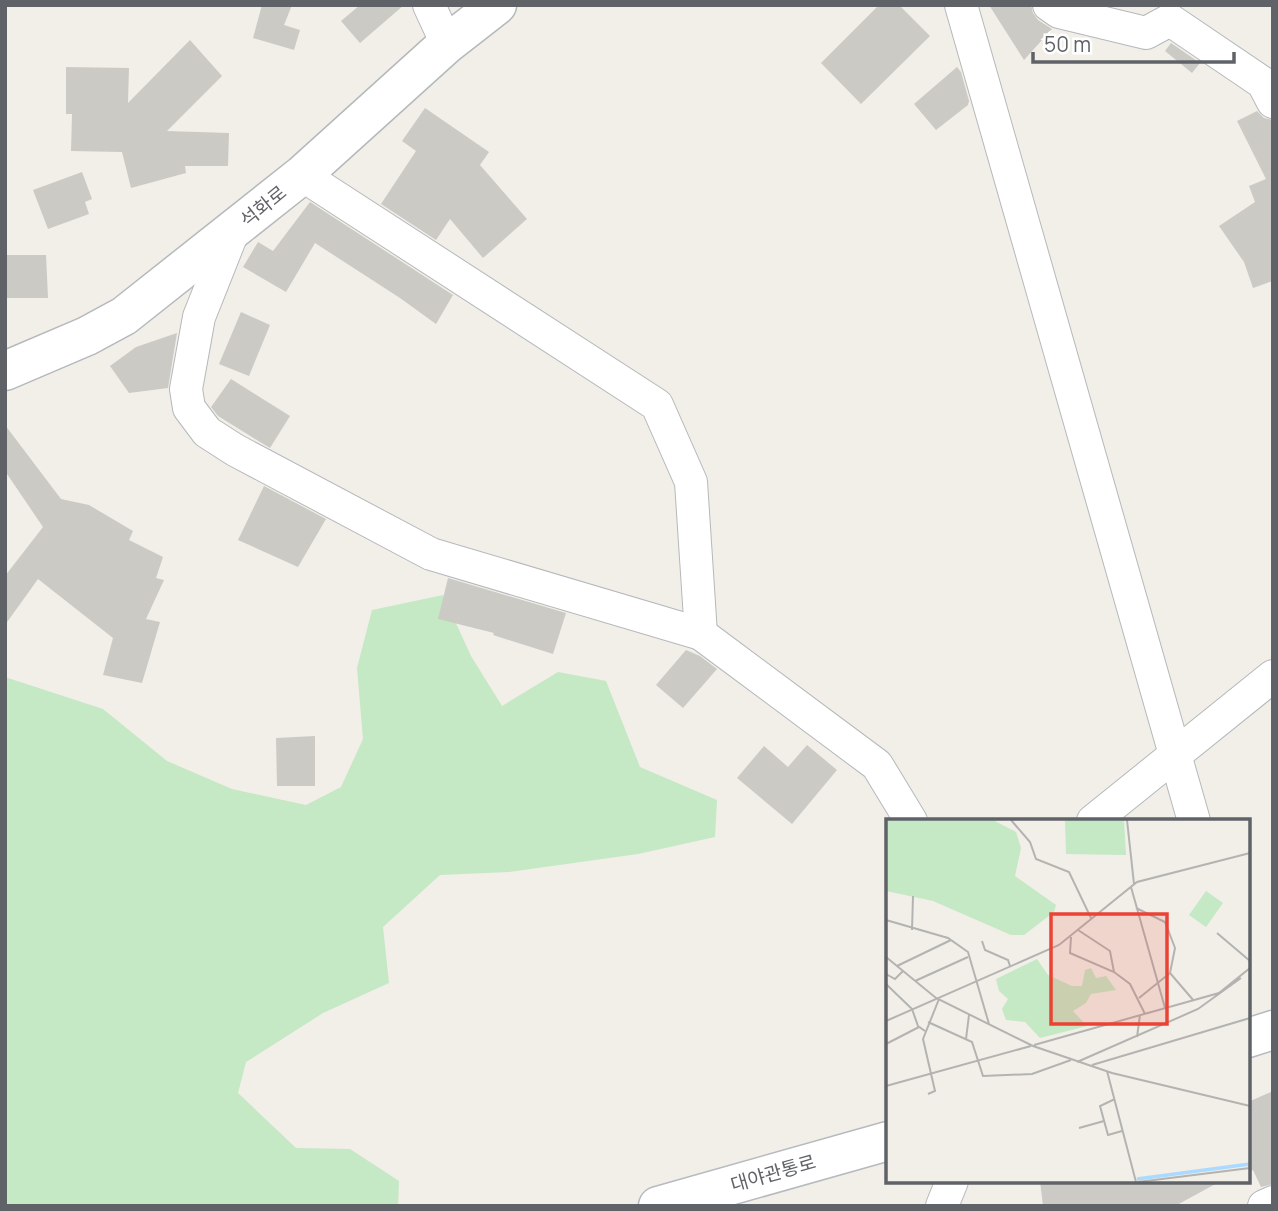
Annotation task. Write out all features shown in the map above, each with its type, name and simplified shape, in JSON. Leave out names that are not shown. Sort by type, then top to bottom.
[{"type":"street","points":[[429,5],[447,44]]},
{"type":"street","name":"석화로","points":[[5,371],[87,336],[124,316],[302,175],[447,44],[497,5]]},
{"type":"street","points":[[961,5],[1193,819]]},
{"type":"street","points":[[1049,5],[1059,12],[1146,33],[1170,20],[1263,83],[1273,102]]},
{"type":"street","points":[[302,175],[657,404],[691,482],[701,634]]},
{"type":"street","points":[[234,229],[199,317],[186,389],[189,408],[207,432],[235,450],[432,554],[701,634],[877,765],[910,819]]},
{"type":"street","points":[[1095,819],[1273,676]]},
{"type":"street","name":"대야관통로","points":[[658,1206],[886,1142]]},
{"type":"street","points":[[942,1206],[951,1183]]},
{"type":"street","points":[[1264,1206],[1273,1202]]},
{"type":"green space","points":[[443,595],[471,656],[502,706],[558,672],[606,681],[640,767],[717,800],[715,837],[638,854],[509,872],[440,875],[383,927],[389,983],[323,1013],[246,1062],[238,1093],[296,1148],[350,1149],[399,1181],[398,1206],[5,1206],[5,677],[103,709],[167,761],[232,789],[306,805],[341,787],[363,739],[357,668],[372,610]]},
{"type":"building","points":[[262,5],[292,5],[284,25],[300,30],[294,50],[253,38]]},
{"type":"building","points":[[360,5],[404,5],[360,43],[341,21]]},
{"type":"building","points":[[879,5],[899,5],[930,36],[861,104],[821,63]]},
{"type":"building","points":[[989,5],[1031,5],[1038,20],[1052,29],[1024,60]]},
{"type":"building","points":[[190,40],[222,76],[167,131],[229,133],[228,166],[185,166],[186,173],[131,188],[122,152],[71,151],[72,114],[66,114],[66,67],[129,68],[128,103]]},
{"type":"building","points":[[1171,43],[1200,63],[1192,73],[1165,51]]},
{"type":"building","points":[[957,67],[961,72],[968,105],[936,130],[914,104]]},
{"type":"building","points":[[425,108],[489,152],[480,165],[527,219],[483,258],[450,219],[436,240],[381,204],[416,151],[402,141]]},
{"type":"building","points":[[1257,111],[1264,118],[1273,120],[1273,281],[1253,288],[1244,262],[1219,226],[1255,202],[1249,186],[1266,179],[1237,121]]},
{"type":"building","points":[[82,172],[92,199],[85,202],[89,214],[48,229],[33,190]]},
{"type":"building","points":[[310,202],[453,295],[436,324],[315,243],[286,292],[243,267],[258,242],[273,251]]},
{"type":"building","points":[[5,255],[46,255],[48,298],[5,298]]},
{"type":"building","points":[[241,312],[270,325],[249,376],[219,364]]},
{"type":"building","points":[[177,333],[168,388],[129,393],[110,366],[136,347]]},
{"type":"building","points":[[231,379],[290,416],[270,448],[218,416],[211,407]]},
{"type":"building","points":[[5,425],[61,499],[89,505],[133,531],[129,540],[163,557],[156,578],[164,580],[146,619],[160,622],[142,683],[103,675],[113,638],[38,579],[5,625],[5,576],[43,527],[5,471]]},
{"type":"building","points":[[264,486],[326,519],[298,567],[238,540]]},
{"type":"building","points":[[448,578],[566,613],[553,654],[493,635],[494,633],[438,619]]},
{"type":"building","points":[[686,650],[700,656],[717,669],[683,708],[656,685]]},
{"type":"building","points":[[315,736],[315,786],[277,786],[276,738]]},
{"type":"building","points":[[807,745],[837,770],[792,824],[737,778],[764,746],[788,767]]},
{"type":"building","points":[[1273,1091],[1273,1184],[1261,1187],[1253,1170],[1250,1172],[1250,1101]]},
{"type":"building","points":[[1040,1183],[1217,1183],[1175,1206],[1043,1206]]}]
